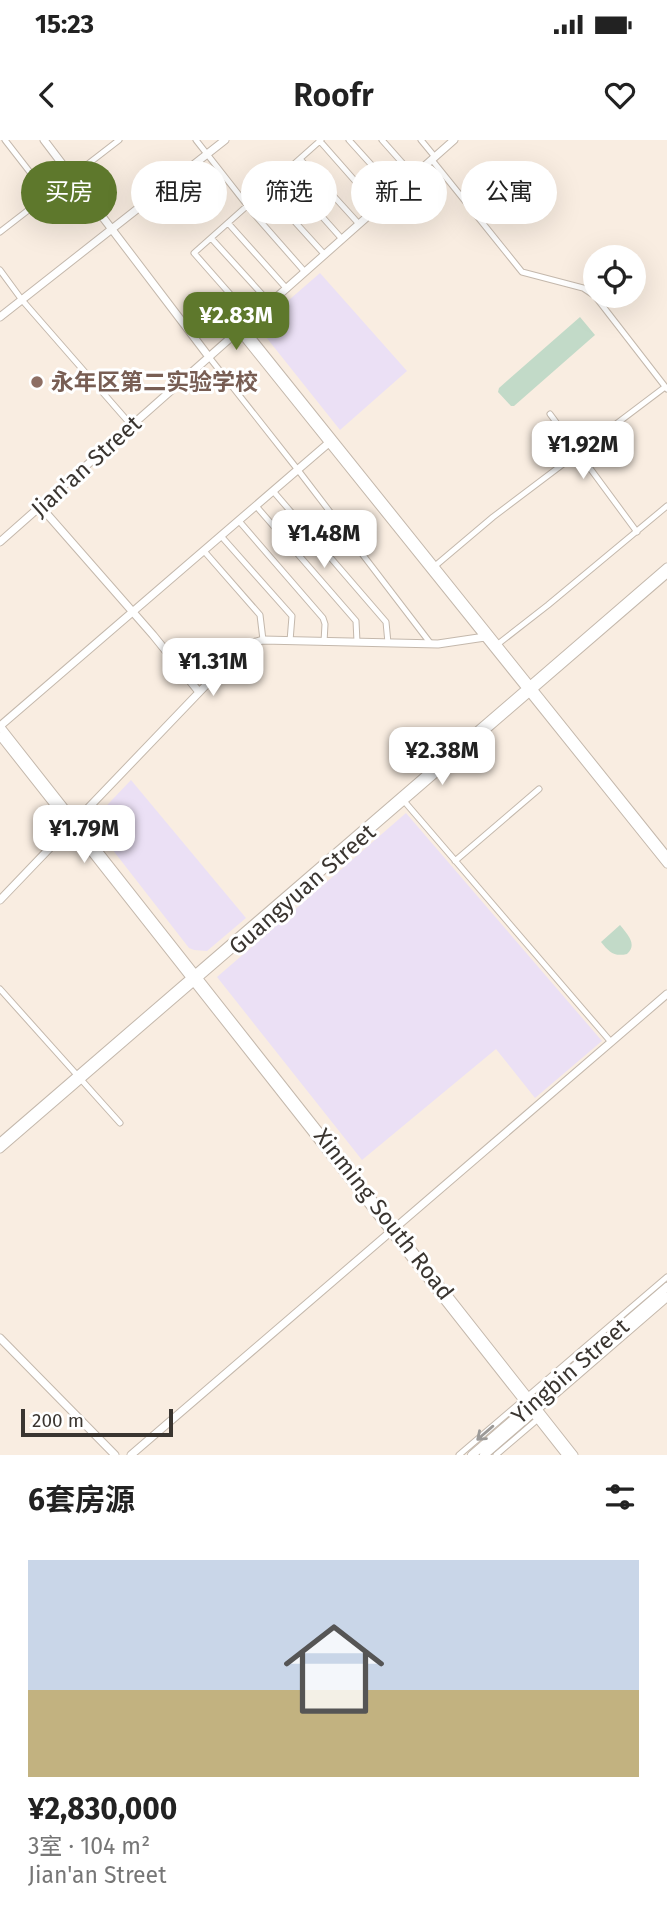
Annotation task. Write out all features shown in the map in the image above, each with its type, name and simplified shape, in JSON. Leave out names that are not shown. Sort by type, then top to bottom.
[{"type":"main road","name":"Yingbin Street","points":[[484,1455],[532,1407],[667,1287]]},
{"type":"main road","name":"Yingbin Street","points":[[472,1455],[667,1297]]},
{"type":"street","points":[[5,140],[21,161]]},
{"type":"street","points":[[44,140],[60,161]]},
{"type":"street","points":[[92,161],[120,140]]},
{"type":"street","points":[[196,140],[241,197]]},
{"type":"street","points":[[0,317],[225,140]]},
{"type":"street","points":[[351,175],[320,140],[300,159],[351,215]]},
{"type":"street","points":[[349,140],[368,161]]},
{"type":"street","points":[[382,140],[401,161]]},
{"type":"street","points":[[421,140],[522,272],[583,288],[595,296],[666,388],[494,517],[435,566]]},
{"type":"street","name":"Jian'an Street","points":[[433,159],[454,140]]},
{"type":"street","points":[[241,212],[194,254],[252,319]]},
{"type":"street","points":[[0,232],[21,216]]},
{"type":"street","points":[[228,223],[286,289]]},
{"type":"street","points":[[109,224],[431,644]]},
{"type":"street","points":[[264,224],[305,272]]},
{"type":"street","points":[[297,224],[325,255]]},
{"type":"street","points":[[329,224],[342,239]]},
{"type":"street","name":"Jian'an Street","points":[[0,542],[359,224]]},
{"type":"street","points":[[211,239],[270,303]]},
{"type":"street","points":[[0,270],[22,300],[132,426]]},
{"type":"street","points":[[241,329],[498,644],[667,864]]},
{"type":"street","points":[[550,414],[637,531]]},
{"type":"street","points":[[73,824],[0,726],[332,441]]},
{"type":"street","points":[[332,441],[485,636],[667,856]]},
{"type":"street","points":[[273,491],[386,622],[388,643]]},
{"type":"street","points":[[40,506],[199,692]]},
{"type":"street","points":[[256,506],[357,622],[357,642]]},
{"type":"street","points":[[498,644],[667,506]]},
{"type":"street","points":[[239,521],[323,618],[324,642]]},
{"type":"street","points":[[221,536],[292,616],[290,641]]},
{"type":"street","points":[[204,551],[260,615],[263,640]]},
{"type":"street","name":"Guangyuan Street","points":[[194,978],[404,801],[667,567]]},
{"type":"street","name":"Guangyuan Street","points":[[0,1142],[667,574]]},
{"type":"street","points":[[0,900],[248,644],[263,640],[431,644],[485,636]]},
{"type":"street","points":[[0,736],[73,824]]},
{"type":"street","points":[[455,861],[539,789]]},
{"type":"street","points":[[404,801],[611,1042]]},
{"type":"street","name":"Xinming South Road","points":[[73,824],[532,1407],[566,1455]]},
{"type":"street","points":[[0,989],[120,1123]]},
{"type":"street","points":[[131,1455],[667,994]]},
{"type":"street","name":"Guangyuan Street","points":[[0,1149],[80,1076]]},
{"type":"street","points":[[496,1455],[532,1407],[667,1276]]},
{"type":"street","points":[[0,1338],[115,1455]]},
{"type":"street","points":[[0,1344],[109,1455]]},
{"type":"street","points":[[459,1455],[532,1407]]},
{"type":"street","name":"Xinming South Road","points":[[532,1407],[574,1455]]},
{"type":"shaded area","points":[[320,273],[407,371],[340,430],[258,327]]},
{"type":"shaded area","points":[[131,780],[246,918],[207,951],[189,948],[91,822]]},
{"type":"shaded area","points":[[406,813],[602,1041],[535,1098],[496,1049],[362,1160],[217,977]]},
{"type":"green space","points":[[580,317],[595,335],[511,406],[498,392],[499,388]]},
{"type":"green space","points":[[620,925],[628,935],[632,947],[627,954],[622,955],[612,953],[601,942]]},
{"type":"place","name":"永年区第二实验学校","points":[[37,382]]}]
